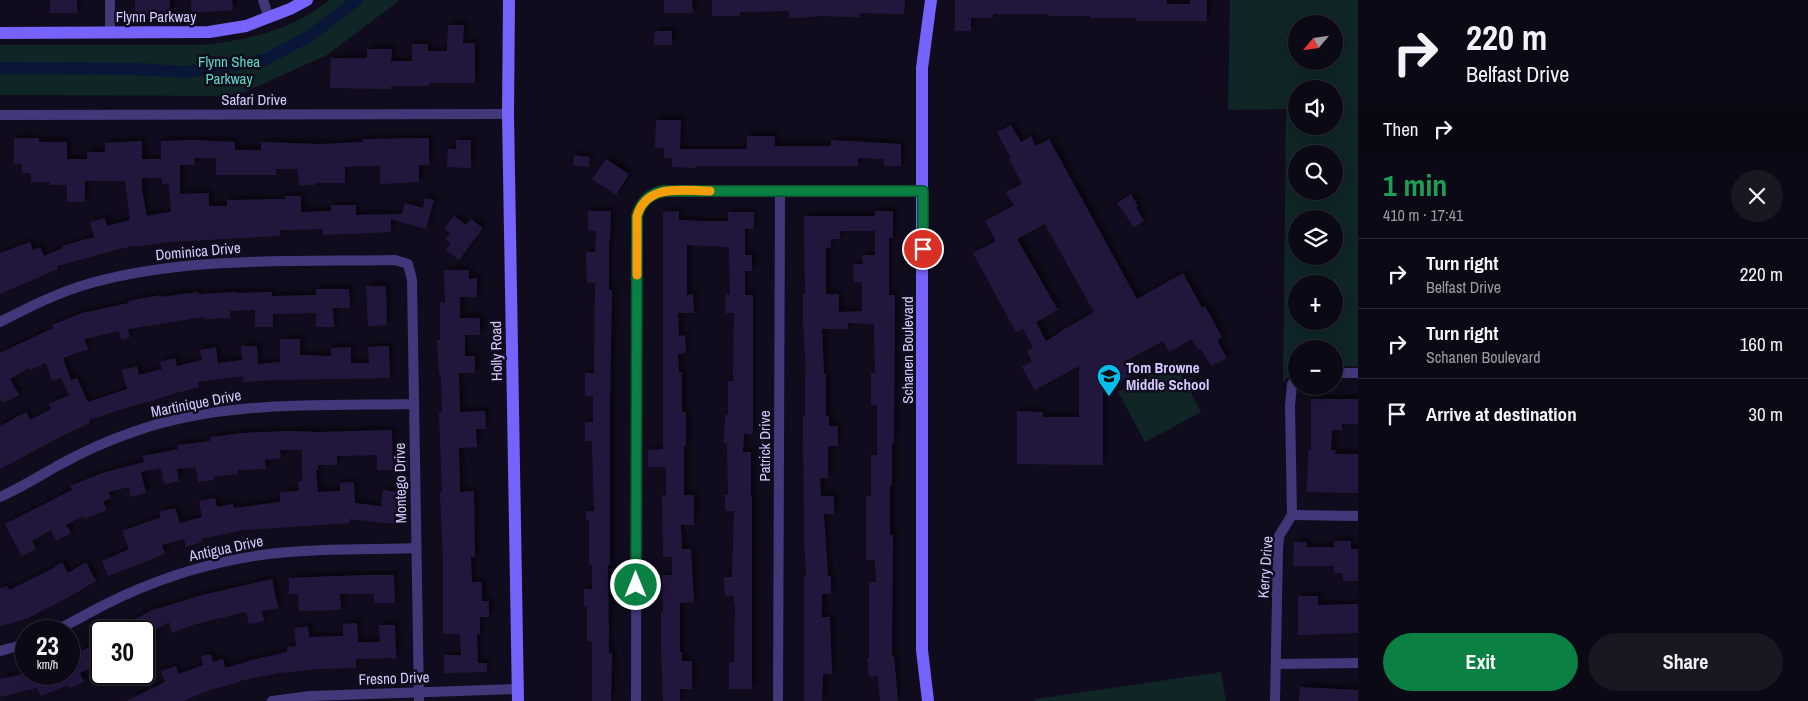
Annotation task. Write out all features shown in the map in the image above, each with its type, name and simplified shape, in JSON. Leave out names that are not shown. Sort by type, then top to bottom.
[{"type":"street","points":[[110,0],[110,33]]},
{"type":"street","points":[[263,0],[269,18]]},
{"type":"street","name":"Flynn Parkway","points":[[0,33],[209,32],[246,26],[269,18],[307,0]]},
{"type":"street","name":"Holly Road","points":[[509,0],[508,114],[518,695]]},
{"type":"street","name":"Schanen Boulevard","points":[[928,701],[922,650],[922,68],[931,0]]},
{"type":"street","name":"Safari Drive","points":[[0,115],[508,114]]},
{"type":"street","points":[[636,701],[637,216],[639,207],[646,198],[664,191],[923,191]]},
{"type":"street","name":"Patrick Drive","points":[[778,701],[780,192]]},
{"type":"street","name":"Dominica Drive","points":[[0,322],[55,295],[90,284],[159,269],[202,264],[252,262],[395,260],[408,264]]},
{"type":"street","name":"Montego Drive","points":[[408,264],[412,280],[419,697]]},
{"type":"street","points":[[1343,373],[1358,373]]},
{"type":"street","name":"Kerry Drive","points":[[1275,701],[1279,543],[1282,530],[1292,516],[1291,395]]},
{"type":"street","name":"Martinique Drive","points":[[0,497],[82,453],[132,432],[176,420],[250,408],[414,404]]},
{"type":"street","points":[[1292,516],[1358,516]]},
{"type":"street","name":"Antigua Drive","points":[[78,620],[133,592],[190,571],[223,562],[285,552],[416,548]]},
{"type":"street","points":[[0,651],[15,647]]},
{"type":"street","points":[[1276,664],[1358,663]]},
{"type":"street","name":"Fresno Drive","points":[[272,701],[310,696],[419,697],[518,695]]},
{"type":"green space","name":"Flynn Shea Parkway","points":[[329,0],[400,0],[327,55],[236,96],[0,95],[0,45],[201,45],[218,43],[252,37],[285,26],[300,19]]},
{"type":"green space","points":[[1230,0],[1358,0],[1358,366],[1343,366],[1343,340],[1288,340],[1288,376],[1283,383],[1286,109],[1228,110]]},
{"type":"green space","points":[[1175,362],[1201,412],[1145,442],[1118,392]]},
{"type":"green space","points":[[1221,672],[1226,701],[1035,701],[1035,699]]},
{"type":"building","points":[[50,0],[77,0],[77,13],[50,13]]},
{"type":"building","points":[[135,0],[170,0],[170,15],[135,15]]},
{"type":"building","points":[[191,0],[232,0],[233,10],[192,13]]},
{"type":"building","points":[[664,0],[692,0],[693,13],[664,13]]},
{"type":"building","points":[[712,0],[905,0],[904,14],[860,13],[860,17],[814,16],[789,18],[789,11],[740,12],[740,16],[712,16]]},
{"type":"building","points":[[955,0],[1167,0],[1167,4],[1190,4],[1190,0],[1207,0],[1207,21],[1136,21],[1136,18],[1090,18],[1090,16],[1049,16],[1049,14],[993,14],[993,18],[971,18],[971,31],[955,31]]},
{"type":"building","points":[[448,25],[464,25],[463,43],[475,43],[475,83],[429,83],[429,86],[391,86],[391,89],[330,88],[331,58],[367,58],[367,49],[392,49],[391,61],[412,61],[412,44],[428,44],[428,51],[447,51]]},
{"type":"building","points":[[655,31],[672,31],[672,45],[654,45]]},
{"type":"building","points":[[656,120],[681,120],[680,149],[747,149],[747,136],[775,136],[775,146],[831,146],[831,140],[901,144],[901,166],[884,166],[884,159],[858,158],[858,166],[672,167],[672,158],[664,158],[664,148],[655,148]]},
{"type":"building","points":[[1011,125],[1021,142],[1031,136],[1036,146],[1049,139],[1137,299],[1183,273],[1202,308],[1205,306],[1222,337],[1217,340],[1227,358],[1211,366],[1201,349],[1198,350],[1192,339],[1169,352],[1163,341],[1124,362],[1131,376],[1103,392],[1103,465],[1017,464],[1017,411],[1043,412],[1043,417],[1079,417],[1079,366],[1035,390],[1022,367],[1032,361],[1027,351],[1033,347],[1023,329],[1016,332],[973,253],[996,241],[985,221],[1014,205],[1006,192],[1022,184],[997,132]],"holes":[[[1045,224],[1094,312],[1046,341],[1036,322],[1058,310],[1017,239]]]},
{"type":"building","points":[[14,138],[39,138],[39,142],[67,142],[67,159],[87,159],[87,152],[105,152],[105,143],[142,141],[142,159],[161,159],[161,141],[235,142],[235,150],[261,150],[261,142],[320,144],[363,142],[363,139],[429,138],[429,165],[419,165],[419,182],[380,184],[380,166],[354,166],[345,167],[345,183],[299,185],[298,169],[276,169],[276,175],[216,175],[216,158],[195,158],[195,165],[180,165],[180,194],[209,193],[209,206],[227,206],[227,200],[285,199],[285,196],[301,196],[301,212],[331,211],[331,205],[356,205],[356,215],[402,214],[405,203],[423,208],[425,198],[434,200],[426,229],[391,219],[391,232],[323,235],[323,229],[280,230],[280,236],[167,242],[135,247],[135,245],[57,266],[58,269],[0,294],[0,253],[30,242],[33,250],[40,247],[44,256],[63,248],[62,246],[94,237],[90,222],[105,218],[107,226],[130,220],[125,181],[85,181],[85,202],[67,202],[67,185],[50,185],[50,182],[31,182],[31,173],[22,173],[22,164],[14,164]],"holes":[[[142,178],[162,178],[162,184],[169,184],[171,212],[147,216],[142,190]]]},
{"type":"building","points":[[456,140],[471,140],[471,168],[447,167],[448,149],[456,149]]},
{"type":"building","points":[[574,155],[590,157],[589,167],[573,165]]},
{"type":"building","points":[[606,159],[629,174],[616,195],[592,179]]},
{"type":"building","points":[[1131,194],[1144,221],[1134,227],[1117,203]]},
{"type":"building","points":[[588,211],[611,211],[609,241],[609,290],[612,290],[610,565],[608,565],[609,653],[612,653],[611,701],[592,701],[592,641],[587,641],[587,606],[584,606],[584,589],[592,589],[592,565],[589,565],[589,520],[586,520],[586,511],[594,511],[592,441],[585,441],[585,422],[593,422],[593,396],[585,396],[585,373],[594,373],[595,283],[587,283],[586,252],[595,252],[596,231],[588,230]]},
{"type":"building","points":[[679,211],[679,220],[704,221],[728,221],[728,212],[754,212],[754,229],[745,229],[745,255],[752,255],[752,271],[745,271],[745,295],[753,295],[753,434],[744,434],[743,452],[751,452],[752,689],[729,689],[729,662],[734,662],[735,605],[734,596],[725,596],[724,577],[732,577],[734,511],[725,511],[725,495],[728,495],[727,443],[724,443],[725,415],[728,415],[728,381],[733,381],[734,313],[725,313],[726,294],[730,295],[729,247],[687,245],[687,295],[693,294],[694,313],[678,313],[679,336],[685,335],[686,353],[678,354],[679,372],[682,372],[682,412],[686,412],[684,495],[694,495],[694,525],[681,525],[682,549],[691,549],[694,602],[680,603],[680,652],[682,652],[682,661],[692,661],[692,689],[680,689],[680,701],[663,701],[661,647],[661,612],[663,612],[662,575],[672,575],[672,557],[663,557],[662,495],[666,495],[666,467],[648,467],[648,450],[663,449],[663,212]]},
{"type":"building","points":[[875,211],[893,211],[893,238],[889,238],[889,295],[895,295],[894,443],[892,443],[892,485],[890,485],[890,535],[893,535],[892,656],[894,656],[898,701],[880,701],[878,676],[869,677],[867,658],[869,658],[869,582],[876,582],[875,560],[866,560],[866,496],[871,496],[871,455],[877,455],[877,405],[871,405],[871,373],[875,373],[874,324],[848,323],[848,329],[822,329],[824,374],[826,374],[826,416],[829,416],[829,426],[838,426],[838,446],[828,446],[828,478],[820,478],[821,496],[834,496],[834,514],[824,514],[828,576],[831,576],[831,594],[822,594],[822,617],[830,617],[832,674],[823,674],[822,701],[804,701],[804,576],[806,576],[803,416],[805,416],[806,374],[803,320],[803,294],[805,294],[804,216],[875,216]],"holes":[[[840,231],[875,231],[875,255],[862,255],[863,264],[853,264],[854,282],[862,282],[862,311],[839,312],[839,294],[826,294],[826,248],[831,247],[831,239],[840,239]]]},
{"type":"building","points":[[454,216],[466,225],[471,219],[483,228],[459,260],[446,250],[451,244],[445,239],[450,233],[444,228]]},
{"type":"building","points":[[444,270],[469,270],[469,279],[477,278],[477,297],[460,297],[460,318],[480,318],[480,335],[465,335],[465,356],[475,356],[475,373],[459,373],[460,412],[485,411],[486,429],[476,429],[477,447],[459,448],[460,492],[474,491],[475,557],[471,557],[472,582],[482,582],[482,601],[489,601],[489,617],[480,617],[480,634],[477,634],[478,663],[487,663],[487,672],[444,673],[444,655],[461,655],[460,634],[443,634],[443,558],[440,492],[442,492],[439,412],[442,412],[441,374],[439,374],[437,340],[440,340],[440,302],[445,302]]},
{"type":"building","points":[[366,286],[386,286],[387,325],[368,326]]},
{"type":"building","points":[[316,289],[349,289],[350,308],[333,308],[334,327],[316,327],[316,313],[273,314],[273,327],[255,327],[255,310],[230,311],[230,318],[204,319],[204,317],[128,329],[130,337],[121,340],[119,331],[84,339],[88,349],[63,358],[71,380],[77,378],[88,402],[127,389],[122,370],[137,366],[139,375],[162,369],[160,362],[175,358],[177,366],[202,360],[200,350],[216,347],[218,363],[242,360],[241,346],[257,346],[258,364],[280,362],[280,339],[300,339],[300,355],[331,356],[331,348],[351,347],[351,363],[369,363],[368,347],[389,346],[390,378],[243,382],[243,376],[198,382],[199,387],[89,420],[90,423],[0,469],[0,426],[26,412],[30,420],[51,409],[49,404],[69,395],[61,378],[52,381],[46,363],[30,370],[29,368],[10,379],[19,395],[3,403],[0,397],[0,353],[53,328],[52,325],[82,313],[129,303],[128,301],[161,295],[161,297],[198,292],[199,294],[272,292],[272,296],[316,295]]},
{"type":"building","points":[[1311,399],[1358,399],[1358,424],[1342,424],[1342,430],[1332,430],[1331,450],[1336,450],[1335,454],[1358,454],[1358,493],[1307,492],[1308,450],[1311,450]]},
{"type":"building","points":[[392,430],[393,470],[377,470],[377,455],[337,456],[337,465],[318,465],[318,470],[316,470],[318,492],[340,491],[340,483],[354,482],[355,503],[381,506],[383,490],[398,492],[395,524],[350,519],[350,523],[244,530],[201,539],[202,542],[186,547],[184,539],[162,545],[165,554],[108,576],[102,561],[129,549],[122,531],[161,517],[159,512],[175,508],[180,523],[202,517],[199,501],[215,498],[217,507],[233,504],[234,508],[280,502],[280,492],[299,491],[298,482],[302,481],[302,450],[280,450],[281,458],[265,460],[266,469],[238,470],[238,474],[213,477],[214,480],[198,482],[196,467],[177,469],[179,481],[164,484],[161,468],[141,472],[146,493],[131,497],[129,487],[108,492],[111,498],[103,502],[107,510],[84,519],[83,516],[66,525],[71,533],[56,541],[51,530],[32,541],[36,549],[22,556],[5,524],[72,490],[70,486],[102,473],[144,462],[143,456],[178,449],[177,445],[210,441],[210,437],[241,433]]},
{"type":"building","points":[[1334,541],[1351,541],[1351,549],[1358,549],[1358,581],[1343,581],[1343,573],[1334,573],[1334,566],[1293,566],[1294,542],[1307,542],[1307,547],[1334,547]]},
{"type":"building","points":[[62,562],[68,573],[86,562],[96,581],[26,619],[15,620],[15,622],[0,626],[0,588],[8,586],[9,590]]},
{"type":"building","points":[[394,575],[395,603],[374,603],[374,594],[340,594],[341,610],[299,611],[298,594],[289,594],[289,578]]},
{"type":"building","points":[[272,579],[278,608],[262,611],[264,621],[249,624],[246,612],[196,624],[172,633],[169,622],[155,630],[155,620],[134,620],[156,608]]},
{"type":"building","points":[[1298,596],[1318,596],[1318,605],[1358,604],[1358,633],[1298,635]]},
{"type":"building","points":[[357,623],[358,642],[380,642],[379,625],[395,625],[396,658],[356,659],[356,668],[279,673],[239,681],[183,701],[126,701],[165,682],[161,671],[176,666],[179,674],[203,665],[201,656],[211,654],[213,662],[223,659],[225,668],[287,652],[287,647],[296,646],[294,628],[308,626],[309,637],[343,636],[343,624]]},
{"type":"building","points":[[90,646],[90,668],[80,673],[80,652]]},
{"type":"building","points":[[80,673],[84,682],[80,684]]},
{"type":"building","points":[[15,676],[15,685],[68,685],[41,696],[37,688],[0,697],[0,679]]},
{"type":"building","points":[[1300,687],[1358,690],[1358,701],[1299,701]]},
{"type":"waterway","points":[[0,68],[132,69],[186,72],[265,60],[311,35],[357,0]]},
{"type":"slow traffic","points":[[637,275],[637,216],[639,207],[646,198],[664,191],[710,191]]},
{"type":"place","name":"Tom Browne Middle School","points":[[1109,397]]},
{"type":"route","points":[[636,585],[637,216],[639,207],[646,198],[664,191],[923,191],[923,249]]}]
